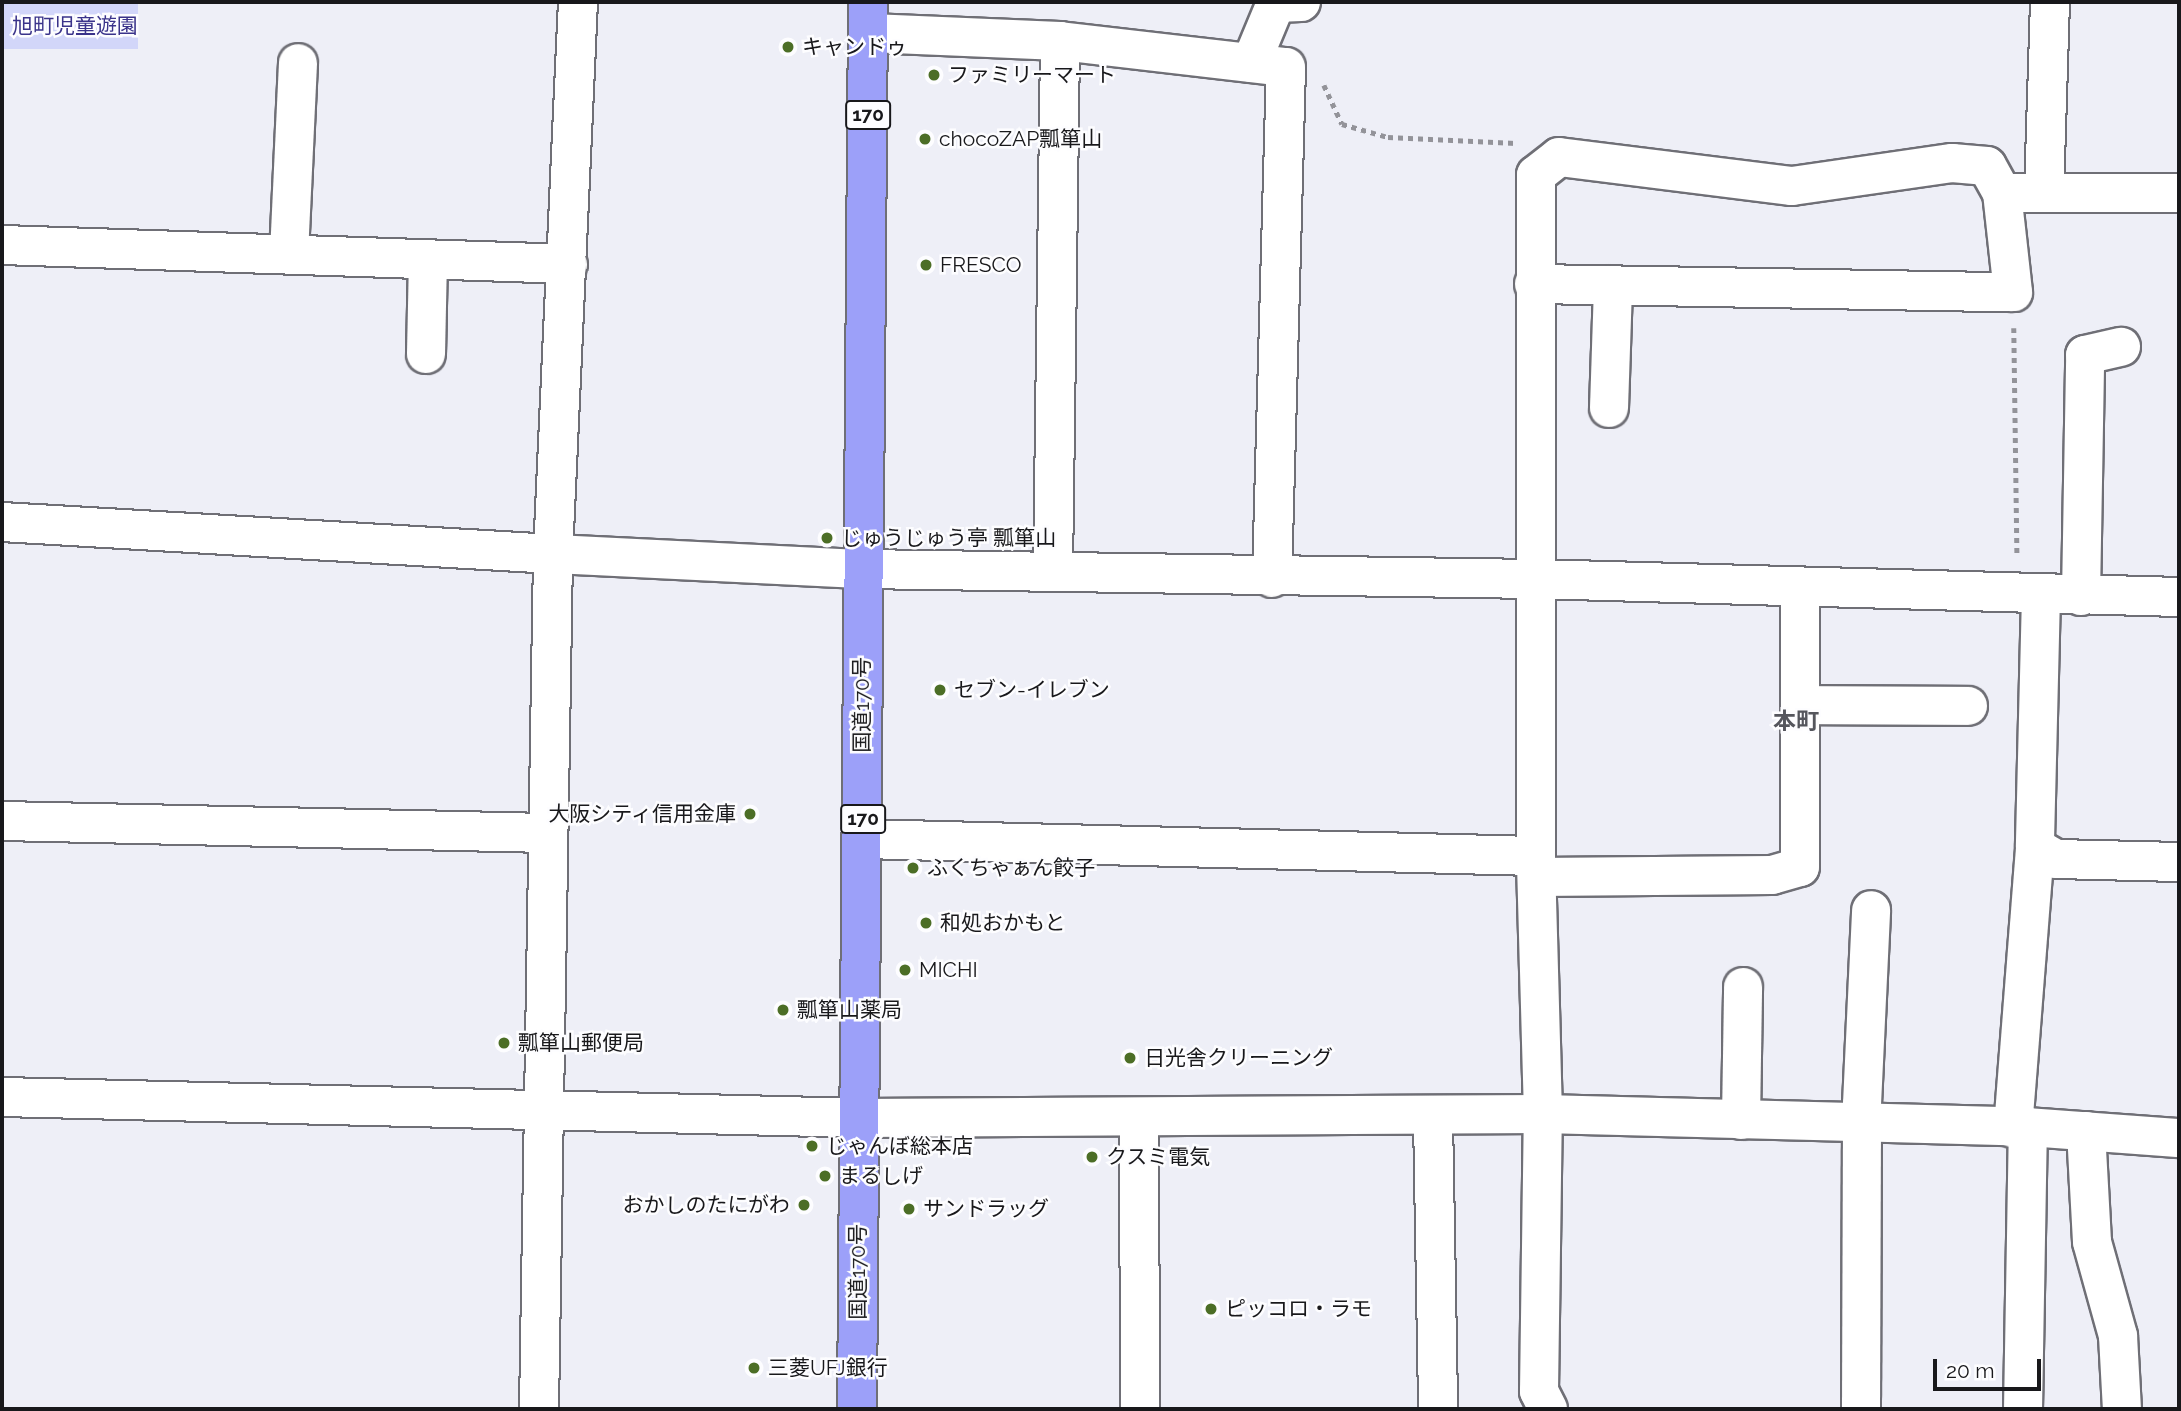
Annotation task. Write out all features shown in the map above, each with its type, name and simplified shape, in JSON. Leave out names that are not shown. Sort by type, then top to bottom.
[{"type":"highway","name":"国道170号","points":[[857,1409],[863,839],[861,569],[869,17]]},
{"type":"street","points":[[539,1409],[553,554],[578,2]]},
{"type":"street","points":[[927,32],[949,2]]},
{"type":"street","points":[[1272,578],[1269,65],[1276,3],[1301,2]]},
{"type":"street","points":[[2044,194],[2050,2]]},
{"type":"street","points":[[869,17],[927,32],[1060,41],[1269,65]]},
{"type":"street","points":[[1053,572],[1060,41]]},
{"type":"street","points":[[289,254],[298,63]]},
{"type":"street","points":[[1534,284],[2013,292],[2001,194],[1987,166],[1952,163],[1792,186],[1559,157],[1536,175],[1534,284],[1536,866],[1543,1114],[1539,1391],[1548,1409]]},
{"type":"street","points":[[2001,194],[2178,186]]},
{"type":"street","points":[[2,245],[568,264]]},
{"type":"street","points":[[426,354],[428,259]]},
{"type":"street","points":[[1609,408],[1613,285]]},
{"type":"street","points":[[2081,596],[2085,355],[2121,347]]},
{"type":"street","points":[[2,522],[861,569],[1272,578],[1535,579],[2029,595],[2179,597]]},
{"type":"street","points":[[863,839],[1772,875],[1800,867],[1800,588]]},
{"type":"street","points":[[2024,1409],[2021,1128],[2035,846],[2029,595]]},
{"type":"street","points":[[1800,705],[1968,706]]},
{"type":"street","points":[[2,821],[547,833]]},
{"type":"street","points":[[2035,846],[2056,859],[2179,862]]},
{"type":"street","points":[[1860,1409],[1862,1113],[1871,910]]},
{"type":"street","points":[[1740,1108],[1743,987]]},
{"type":"street","points":[[2,1097],[860,1118],[1433,1116],[1740,1108],[1862,1113],[2021,1128],[2179,1138]]},
{"type":"street","points":[[1433,1116],[1438,1409]]},
{"type":"street","points":[[1139,1118],[1140,1409]]},
{"type":"street","points":[[2085,1131],[2092,1242],[2118,1336],[2122,1409]]},
{"type":"path","points":[[1269,65],[1315,66],[1342,124],[1388,137],[1518,144],[1547,166]]},
{"type":"path","points":[[2013,292],[2029,595]]},
{"type":"green space","name":"旭町児童遊園","points":[[2,2],[138,2],[138,49],[2,49]]},
{"type":"place","name":"キャンドゥ","points":[[788,47]]},
{"type":"place","name":"ファミリーマート","points":[[934,75]]},
{"type":"place","name":"chocoZAP瓢箪山","points":[[925,139]]},
{"type":"place","name":"FRESCO","points":[[926,265]]},
{"type":"place","name":"じゅうじゅう亭 瓢箪山","points":[[827,538]]},
{"type":"place","name":"セブン-イレブン","points":[[940,690]]},
{"type":"place","name":"大阪シティ信用金庫","points":[[750,814]]},
{"type":"place","name":"ふくちゃぁん餃子","points":[[913,868]]},
{"type":"place","name":"和処おかもと","points":[[926,923]]},
{"type":"place","name":"MICHI","points":[[905,970]]},
{"type":"place","name":"瓢箪山薬局","points":[[783,1010]]},
{"type":"place","name":"瓢箪山郵便局","points":[[504,1043]]},
{"type":"place","name":"日光舎クリーニング","points":[[1130,1058]]},
{"type":"place","name":"じゃんぼ総本店","points":[[812,1146]]},
{"type":"place","name":"クスミ電気","points":[[1092,1157]]},
{"type":"place","name":"まるしげ","points":[[825,1176]]},
{"type":"place","name":"おかしのたにがわ","points":[[804,1205]]},
{"type":"place","name":"サンドラッグ","points":[[909,1209]]},
{"type":"place","name":"ピッコロ・ラモ","points":[[1211,1309]]},
{"type":"place","name":"三菱UFJ銀行","points":[[754,1368]]},
{"type":"district","name":"本町","points":[[1796,721]]}]
